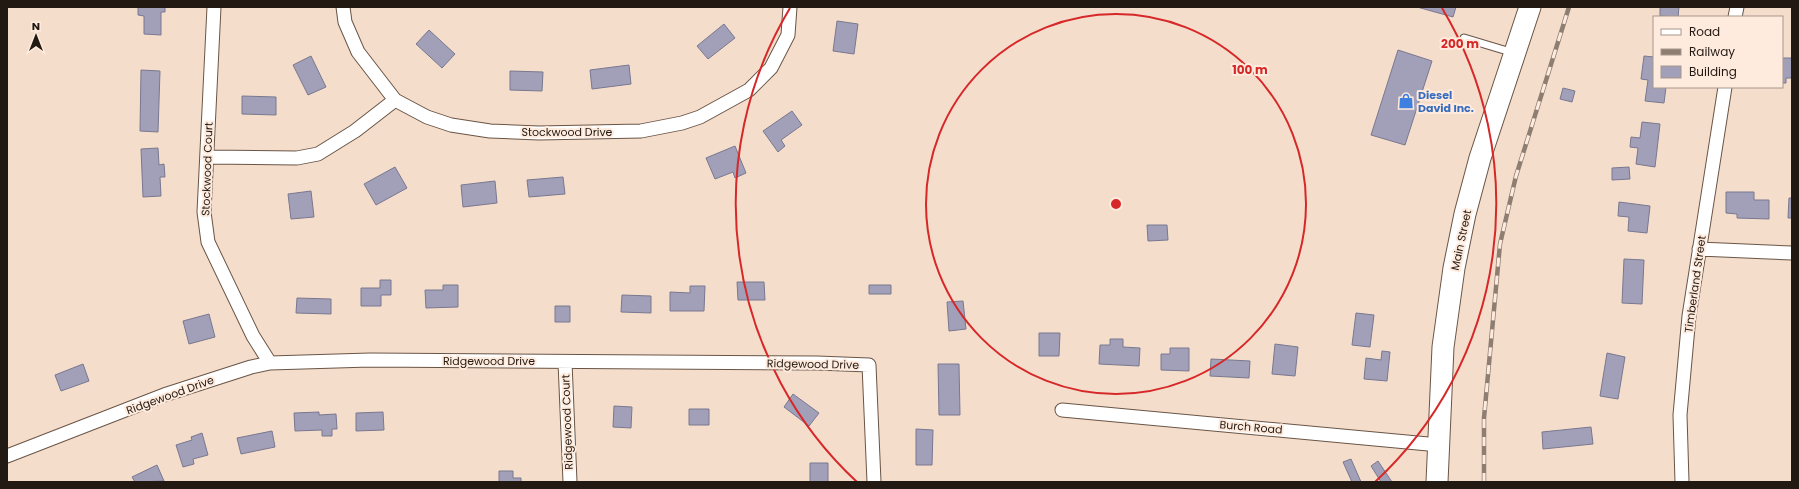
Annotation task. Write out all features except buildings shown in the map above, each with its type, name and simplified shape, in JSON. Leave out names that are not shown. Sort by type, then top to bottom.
[{"type":"main road","name":"Main Street","points":[[1437,482],[1443,346],[1454,268],[1465,214],[1480,158],[1530,7]]},
{"type":"street","name":"Stockwood Court","points":[[214,7],[204,212],[208,242],[253,336],[270,363]]},
{"type":"street","name":"Stockwood Drive","points":[[343,7],[345,22],[358,52],[395,100],[427,117],[451,124],[490,132],[539,133],[641,131],[682,123],[700,117],[749,90],[771,68],[788,35],[790,7]]},
{"type":"street","name":"Timberland Street","points":[[1682,482],[1680,415],[1689,316],[1725,88]]},
{"type":"street","points":[[207,157],[297,158],[318,154],[355,131],[395,100]]},
{"type":"street","points":[[1699,249],[1792,253]]},
{"type":"street","name":"Ridgewood Drive","points":[[7,456],[164,395],[251,367],[270,363],[370,360],[810,363],[869,365],[874,482]]},
{"type":"street","name":"Ridgewood Court","points":[[565,362],[570,482]]},
{"type":"street","name":"Burch Road","points":[[1062,410],[1439,445]]},
{"type":"lane","points":[[1464,38],[1514,53]]},
{"type":"railway","points":[[1484,482],[1484,418],[1500,244],[1516,176],[1569,7]]},
{"type":"place","name":"Diesel David Inc.","points":[[1406,101]]}]
